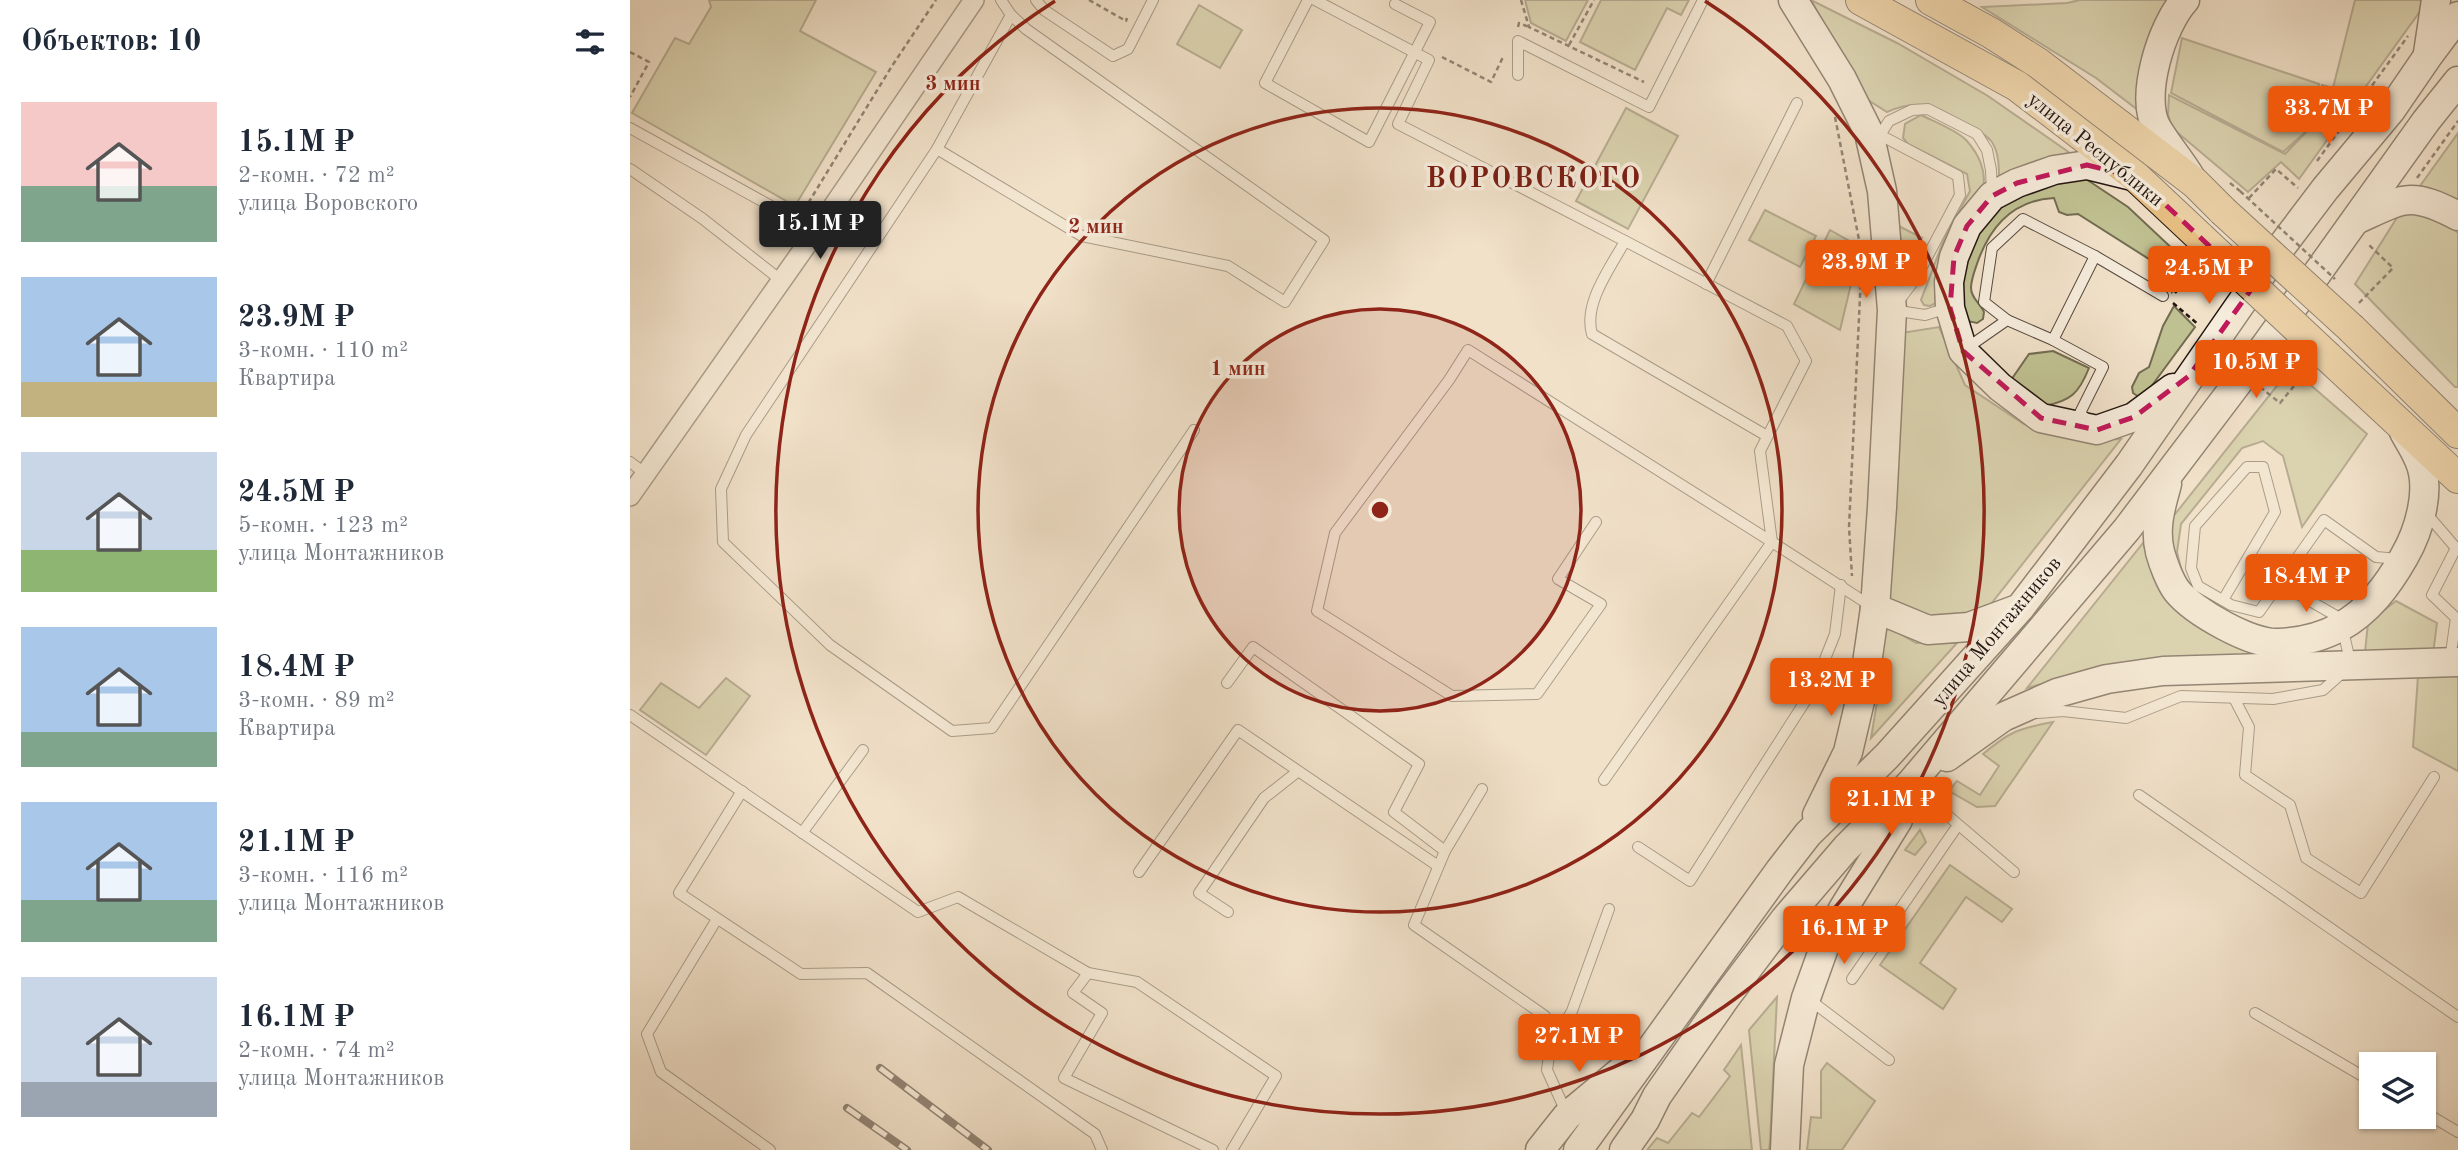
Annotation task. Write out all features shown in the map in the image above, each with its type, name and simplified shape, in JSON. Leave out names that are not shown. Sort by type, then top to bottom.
[{"type":"main road","points":[[1793,0],[1874,134],[1882,191],[1892,310],[1882,507],[1864,601],[1864,684],[1848,752],[1808,834]]},
{"type":"main road","name":"улица Республики","points":[[1861,0],[2017,86],[2137,177],[2201,252],[2318,363],[2401,426],[2458,478]]},
{"type":"main road","name":"улица Республики","points":[[1931,0],[2038,63],[2194,183],[2231,201],[2356,316],[2424,399],[2458,433]]},
{"type":"main road","points":[[2185,0],[2167,29],[2158,55],[2150,104],[2156,127],[2194,183]]},
{"type":"main road","points":[[2428,56],[2436,0]]},
{"type":"main road","name":"улица Монтажников","points":[[1578,1150],[1808,834],[1887,756],[2020,608],[2129,465],[2269,263],[2325,189],[2391,110],[2458,16]]},
{"type":"main road","name":"улица Монтажников","points":[[1624,1150],[1645,1120],[1657,1096],[1726,997],[1785,919],[1846,848],[1906,788],[2038,636],[2169,474],[2302,295],[2362,231],[2426,121],[2458,80]]},
{"type":"main road","points":[[2137,177],[2087,165],[2054,170],[2017,183],[1992,196],[1967,226],[1954,257],[1949,282],[1950,308],[1964,351],[2000,387],[2041,418],[2097,430],[2134,417],[2189,376]]},
{"type":"main road","points":[[2362,231],[2402,200],[2430,201],[2458,216]]},
{"type":"main road","points":[[2424,399],[2458,413]]},
{"type":"main road","points":[[2169,474],[2157,520],[2160,551],[2176,590],[2207,618],[2241,633],[2277,644],[2319,637],[2342,626],[2375,599],[2390,582],[2414,540],[2424,478],[2420,460],[2401,426]]},
{"type":"main road","points":[[1864,601],[1928,631],[1969,627],[2020,608]]},
{"type":"main road","points":[[1785,1150],[1789,1065],[1806,998],[1825,945],[1843,909],[1898,820],[1906,788],[2003,717],[2057,693],[2107,679],[2164,671],[2454,662]]},
{"type":"main road","points":[[1540,1150],[1567,1116],[1660,1038]]},
{"type":"street","points":[[630,496],[638,468],[774,276],[817,230],[974,0]]},
{"type":"lane","points":[[937,149],[1082,236],[1228,266],[1285,302],[1324,240],[1026,29],[1011,15],[1001,0]]},
{"type":"lane","points":[[1036,0],[1044,10],[1113,56],[1128,49],[1153,0]]},
{"type":"lane","points":[[1308,0],[1265,83],[1369,142],[1430,22],[1395,4]]},
{"type":"lane","points":[[1315,0],[1429,60],[1398,124],[1787,326],[1806,360],[1760,451],[1772,542],[1604,780]]},
{"type":"lane","points":[[1518,75],[1518,41],[1649,107],[1703,0]]},
{"type":"lane","points":[[1011,15],[937,149],[746,435],[722,489],[723,542],[830,645],[952,731],[992,728],[1194,430]]},
{"type":"lane","points":[[1706,284],[1797,103]]},
{"type":"lane","points":[[1950,308],[1925,316],[1892,310],[1916,278],[1960,195],[1958,176],[1874,134],[1889,121],[1912,110],[1928,109],[1977,134],[1987,150],[1992,196]]},
{"type":"lane","points":[[630,128],[817,230]]},
{"type":"lane","points":[[630,169],[703,219],[774,276]]},
{"type":"lane","points":[[2097,430],[2080,414],[2102,367],[2053,340],[2007,320],[1984,302],[1992,248],[2023,219],[2095,256],[2163,296]]},
{"type":"lane","points":[[1625,241],[1592,305],[1592,334],[1767,436]]},
{"type":"lane","points":[[2053,340],[2095,256]]},
{"type":"lane","points":[[1964,351],[2007,320]]},
{"type":"lane","points":[[1596,522],[1558,579],[1601,604],[1537,694],[1452,696],[1317,611],[1335,533],[1449,380],[1468,350],[1864,601]]},
{"type":"lane","points":[[2223,600],[2275,512],[2263,467],[2247,467],[2194,526],[2191,568],[2198,586],[2231,605],[2259,612],[2324,520],[2375,557],[2403,559]]},
{"type":"lane","points":[[2421,507],[2456,548],[2432,595],[2456,618],[2454,662]]},
{"type":"lane","points":[[2003,717],[2063,711],[2126,718],[2181,696],[2273,699],[2323,690],[2351,665],[2342,626],[2338,617],[2279,583]]},
{"type":"lane","points":[[1638,847],[1690,881],[1813,689],[1835,634],[1841,585]]},
{"type":"lane","points":[[1227,683],[1253,647],[1419,764],[1394,812],[1445,851]]},
{"type":"lane","points":[[2234,698],[2249,727],[2245,775],[2290,805],[2306,858],[2361,893],[2434,777]]},
{"type":"lane","points":[[630,715],[918,912],[958,897],[1088,973],[1137,982],[1276,1076],[1231,1150]]},
{"type":"lane","points":[[1139,872],[1238,730],[1438,866]]},
{"type":"lane","points":[[802,833],[863,750]]},
{"type":"lane","points":[[1228,912],[1199,893],[1264,798],[1297,772]]},
{"type":"lane","points":[[1906,788],[1958,825],[2014,872]]},
{"type":"lane","points":[[1482,789],[1445,851],[1414,925],[1545,1016],[1550,1048],[1547,1070],[1567,1116]]},
{"type":"lane","points":[[742,792],[679,893],[801,974],[867,973],[1095,1134],[1101,1150]]},
{"type":"lane","points":[[2139,795],[2458,1017]]},
{"type":"lane","points":[[1852,979],[1958,825]]},
{"type":"lane","points":[[1550,1048],[1572,1011],[1609,909]]},
{"type":"lane","points":[[717,919],[647,1034],[661,1072],[770,1150]]},
{"type":"lane","points":[[1088,973],[1073,993],[1102,1013],[1064,1078],[1213,1150]]},
{"type":"lane","points":[[1806,998],[1888,1060]]},
{"type":"lane","points":[[2255,1013],[2359,1074]]},
{"type":"lane","points":[[2436,1119],[2458,1132]]},
{"type":"path","points":[[774,276],[798,221],[892,66],[936,0]]},
{"type":"path","points":[[1089,0],[1126,21],[1132,10]]},
{"type":"path","points":[[1521,0],[1529,27],[1644,82]]},
{"type":"path","points":[[1569,46],[1594,0]]},
{"type":"path","points":[[630,52],[649,62],[630,97]]},
{"type":"path","points":[[1834,113],[1862,255],[1849,527],[1864,601]]},
{"type":"path","points":[[2231,201],[2249,198],[2276,169],[2298,188]]},
{"type":"path","points":[[2249,198],[2339,284]]},
{"type":"path","points":[[2356,316],[2393,268],[2362,231]]},
{"type":"path","points":[[2199,325],[2169,299],[2201,252]]},
{"type":"path","points":[[2260,387],[2280,403],[2318,363]]},
{"type":"highlighted area","points":[[2087,165],[2136,177],[2253,287],[2189,376],[2134,417],[2097,430],[2041,418],[1963,351],[1950,308],[1954,257],[1967,226],[1992,196],[2017,183]]},
{"type":"green space","points":[[709,0],[816,0],[800,31],[876,72],[795,206],[632,113],[675,38],[689,44],[711,7]]},
{"type":"green space","points":[[1525,0],[1588,0],[1566,41],[1531,23]]},
{"type":"green space","points":[[1601,0],[1689,0],[1681,15],[1667,8],[1635,70],[1580,42]]},
{"type":"green space","points":[[1811,0],[1897,43],[1988,96],[2070,153],[2033,163],[1999,180],[1996,151],[1992,142],[1982,133],[1930,106],[1910,105],[1887,112],[1865,98]]},
{"type":"green space","points":[[2080,0],[2173,0],[2138,110],[2096,78],[1982,7]]},
{"type":"green space","points":[[2355,0],[2425,0],[2426,3],[2299,179],[2281,162],[2248,192],[2172,128],[2168,114],[2169,95],[2285,154],[2311,127],[2283,152],[2171,93],[2182,38],[2319,84],[2311,126],[2322,85],[2333,88]]},
{"type":"green space","points":[[1199,5],[1242,30],[1220,68],[1177,44]]},
{"type":"green space","points":[[1626,108],[1678,136],[1628,229],[1576,201]]},
{"type":"green space","points":[[1921,115],[1966,140],[1975,151],[1984,178],[1982,192],[1936,303],[1930,306],[1924,305],[1921,300],[1943,242],[1970,191],[1967,174],[1908,144],[1903,138],[1905,124]]},
{"type":"green space","points":[[2458,133],[2458,204],[2420,186]]},
{"type":"green space","points":[[2080,175],[2128,207],[2194,269],[2172,292],[2171,280],[2163,268],[2078,214],[2067,215],[2059,212],[2054,198],[2040,200],[2016,209],[1990,236],[1983,248],[1971,285],[1972,295],[1984,312],[1983,319],[1977,323],[1967,321],[1959,295],[1975,231],[2014,195]]},
{"type":"green space","points":[[1765,210],[1816,236],[1800,267],[1749,240]]},
{"type":"green space","points":[[2413,210],[2445,222],[2458,233],[2458,387],[2455,387],[2355,284],[2400,213]]},
{"type":"green space","points":[[1893,223],[1922,238],[1898,280]]},
{"type":"green space","points":[[1830,230],[1860,247],[1840,330],[1794,304]]},
{"type":"green space","points":[[2174,306],[2195,327],[2142,399],[2133,393],[2132,387],[2139,373],[2149,367],[2163,326]]},
{"type":"green space","points":[[1939,327],[1965,385],[2024,424],[2075,440],[2121,439],[1987,609],[1938,620],[1905,611],[1884,596],[1901,333]]},
{"type":"green space","points":[[2053,351],[2089,368],[2082,384],[2073,394],[2044,406],[2011,380],[2029,354]]},
{"type":"green space","points":[[2291,368],[2367,434],[2302,527],[2283,456],[2263,441],[2242,448],[2181,524],[2177,552],[2183,577],[2169,548],[2172,518]]},
{"type":"green space","points":[[2143,543],[2156,580],[2176,609],[2205,630],[2272,656],[2095,669],[2027,688]]},
{"type":"green space","points":[[2396,601],[2437,623],[2433,654],[2365,652],[2368,623]]},
{"type":"green space","points":[[1885,625],[1916,643],[1957,643],[1871,738],[1879,690]]},
{"type":"green space","points":[[2418,676],[2458,676],[2458,771],[2413,747]]},
{"type":"green space","points":[[726,678],[750,696],[706,755],[640,710],[661,683],[699,708]]},
{"type":"green space","points":[[2053,722],[1995,806],[1977,807],[1949,791],[1957,781],[1980,795],[1999,766],[1983,754],[2015,732]]},
{"type":"green space","points":[[1920,830],[1926,842],[1915,855],[1905,850]]},
{"type":"green space","points":[[1950,865],[2012,909],[2002,922],[1966,897],[1920,963],[1956,989],[1943,1009],[1880,965]]},
{"type":"green space","points":[[1777,997],[1770,1141],[1769,1150],[1761,1150],[1749,1030]]},
{"type":"green space","points":[[1741,1045],[1752,1150],[1647,1150],[1657,1138],[1668,1143],[1692,1113],[1699,1117],[1730,1076],[1724,1070]]},
{"type":"green space","points":[[1827,1063],[1875,1101],[1842,1150],[1807,1150],[1811,1117],[1821,1118],[1821,1071]]},
{"type":"railway","points":[[880,1068],[988,1150]]},
{"type":"railway","points":[[847,1108],[907,1150]]},
{"type":"district","name":"ВОРОВСКОГО","points":[[1534,177]]}]
